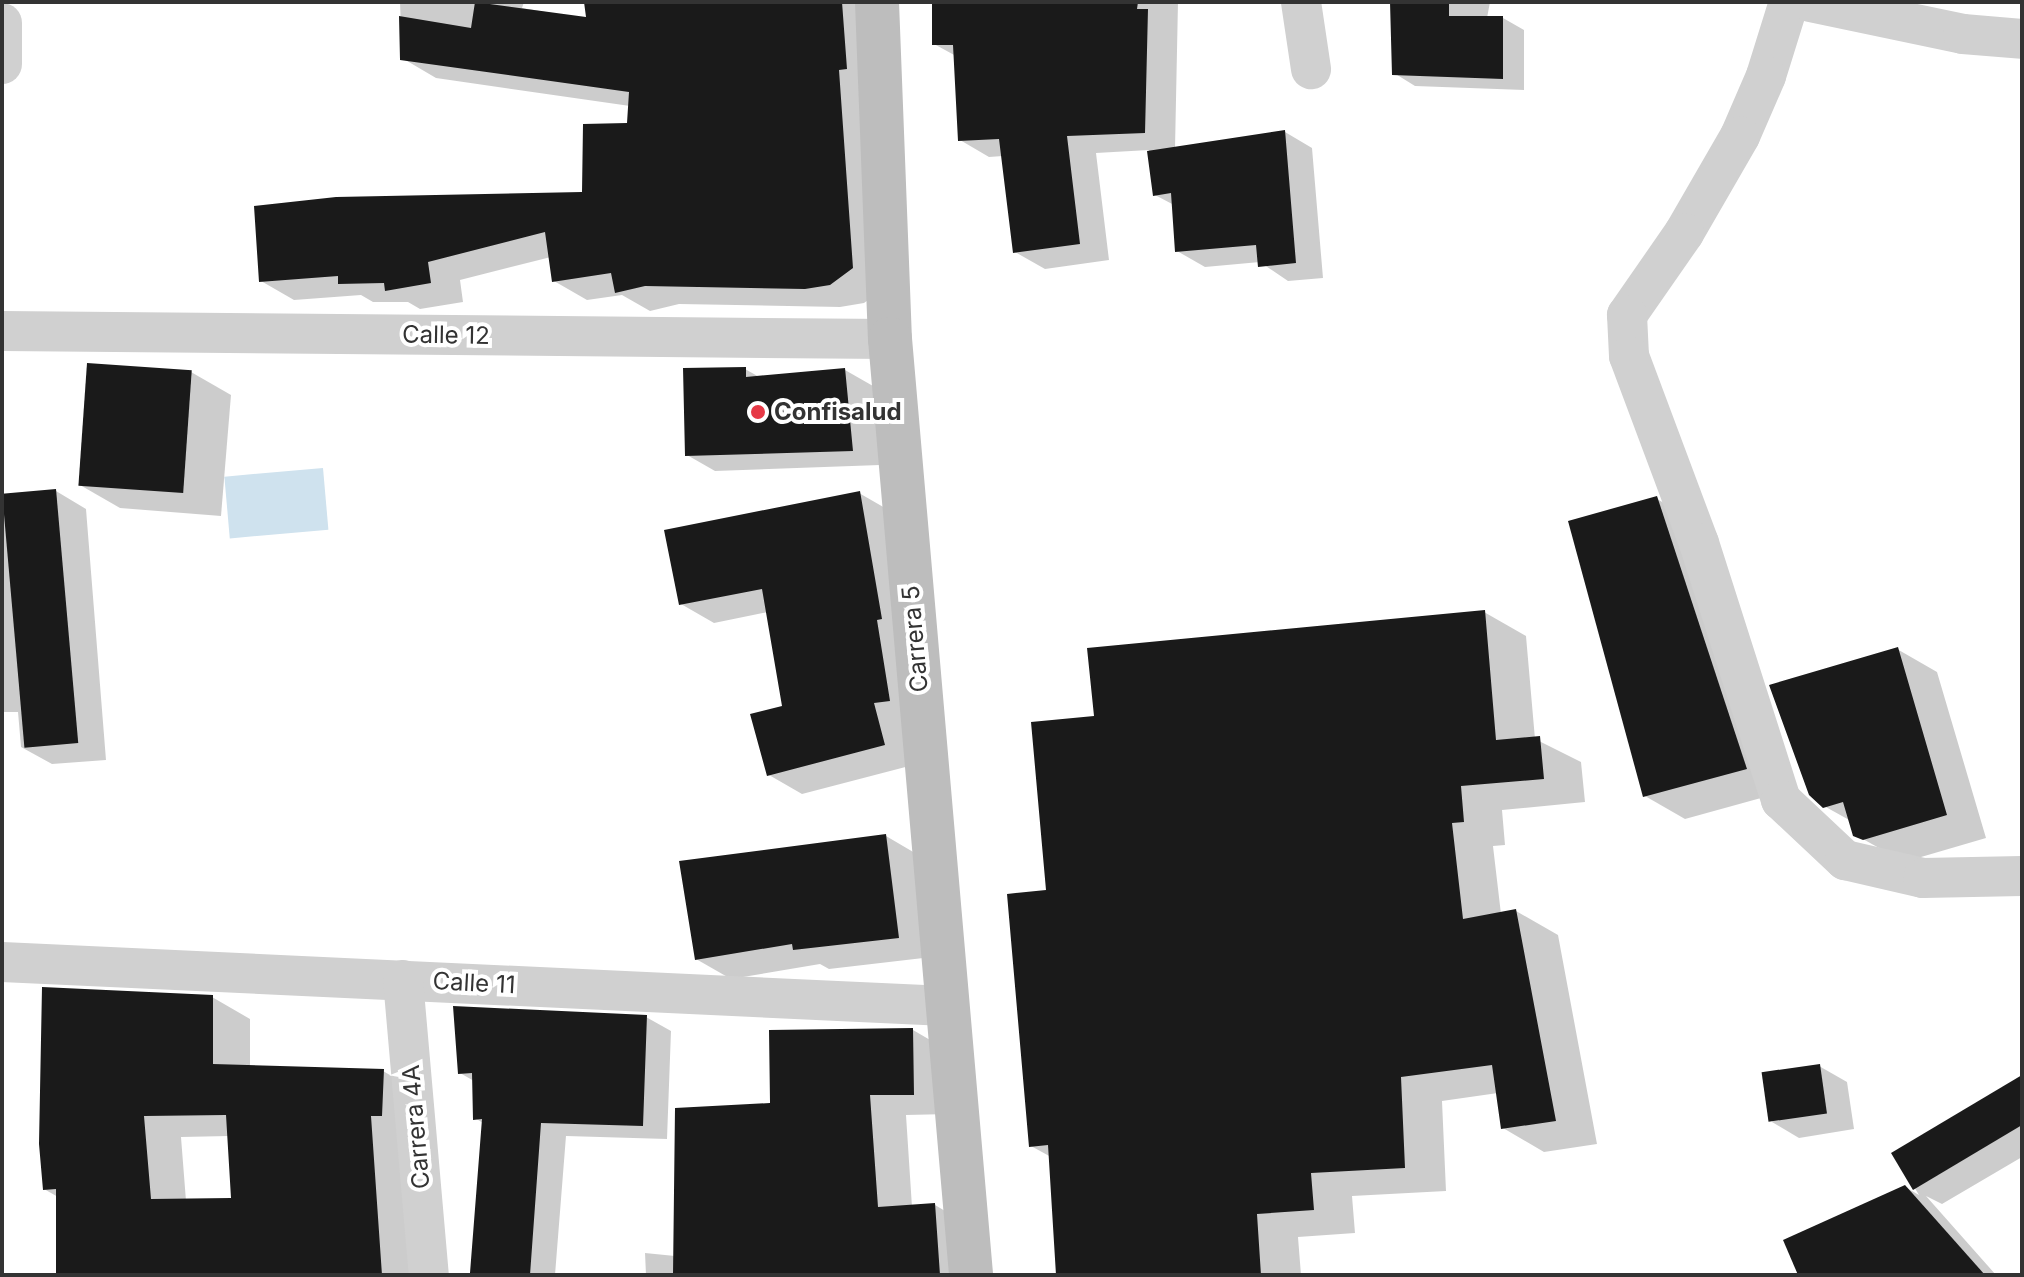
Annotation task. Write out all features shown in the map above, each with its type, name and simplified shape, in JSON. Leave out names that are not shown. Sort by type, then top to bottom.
[{"type":"main road","name":"Carrera 5","points":[[877,2],[890,339],[971,1275]]},
{"type":"street","points":[[1301,2],[1311,69]]},
{"type":"street","points":[[1789,2],[1766,76],[1740,136],[1684,233],[1627,315],[1629,356],[1699,543],[1781,800],[1845,860],[1923,878],[2022,876]]},
{"type":"street","points":[[1810,2],[1963,34],[2022,39]]},
{"type":"street","points":[[2,23],[2,64]]},
{"type":"street","name":"Calle 12","points":[[2,331],[890,339]]},
{"type":"street","name":"Calle 11","points":[[2,962],[946,1006]]},
{"type":"street","name":"Carrera 4A","points":[[403,980],[429,1275]]},
{"type":"water","points":[[323,468],[328,530],[230,538],[224,477]]},
{"type":"building","points":[[475,2],[586,17],[584,2],[842,2],[847,69],[839,70],[853,268],[830,285],[805,289],[645,286],[615,293],[611,273],[552,282],[545,232],[428,262],[431,283],[385,291],[384,283],[338,284],[338,276],[259,282],[254,206],[336,197],[582,192],[583,124],[627,123],[629,92],[400,60],[399,16],[471,28]]},
{"type":"building","points":[[932,2],[1138,2],[1137,9],[1148,9],[1145,133],[1067,136],[1080,244],[1013,253],[999,139],[958,141],[953,45],[932,45]]},
{"type":"building","points":[[1390,2],[1449,2],[1449,16],[1503,16],[1503,79],[1392,75]]},
{"type":"building","points":[[1285,130],[1296,263],[1258,267],[1256,245],[1175,252],[1171,193],[1153,196],[1147,151]]},
{"type":"building","points":[[87,363],[192,370],[183,493],[78,486]]},
{"type":"building","points":[[746,367],[746,377],[845,368],[853,451],[685,456],[683,368]]},
{"type":"building","points":[[56,489],[78,743],[24,748],[2,494]]},
{"type":"building","points":[[860,491],[882,619],[877,620],[890,701],[874,703],[885,745],[767,776],[750,714],[782,706],[762,589],[679,605],[664,530]]},
{"type":"building","points":[[1657,496],[1747,769],[1643,797],[1568,521]]},
{"type":"building","points":[[1485,610],[1496,740],[1540,736],[1544,779],[1461,786],[1464,822],[1452,823],[1463,919],[1516,909],[1556,1121],[1501,1129],[1492,1065],[1401,1077],[1405,1168],[1311,1173],[1314,1210],[1257,1214],[1261,1275],[1056,1275],[1048,1145],[1029,1147],[1007,894],[1046,890],[1031,722],[1094,716],[1087,648]]},
{"type":"building","points":[[1898,647],[1947,815],[1863,840],[1853,836],[1843,802],[1823,808],[1809,795],[1769,685]]},
{"type":"building","points":[[886,834],[899,938],[793,950],[792,944],[695,960],[679,861]]},
{"type":"building","points":[[42,987],[213,995],[213,1064],[384,1069],[382,1116],[371,1116],[382,1275],[56,1275],[56,1189],[43,1190],[39,1144]],"holes":[[[226,1115],[231,1198],[151,1199],[144,1116]]]},
{"type":"building","points":[[453,1006],[647,1015],[643,1126],[541,1123],[530,1275],[470,1273],[482,1119],[473,1120],[472,1073],[458,1074]]},
{"type":"building","points":[[913,1028],[914,1095],[870,1095],[878,1207],[935,1203],[940,1275],[673,1275],[675,1108],[770,1103],[769,1030]]},
{"type":"building","points":[[1820,1064],[1827,1114],[1769,1122],[1762,1072]]},
{"type":"building","points":[[2022,1075],[2022,1125],[1913,1190],[1891,1153]]},
{"type":"building","points":[[1905,1185],[1985,1275],[1798,1275],[1783,1240]]},
{"type":"place","name":"Confisalud","points":[[758,412]]}]
